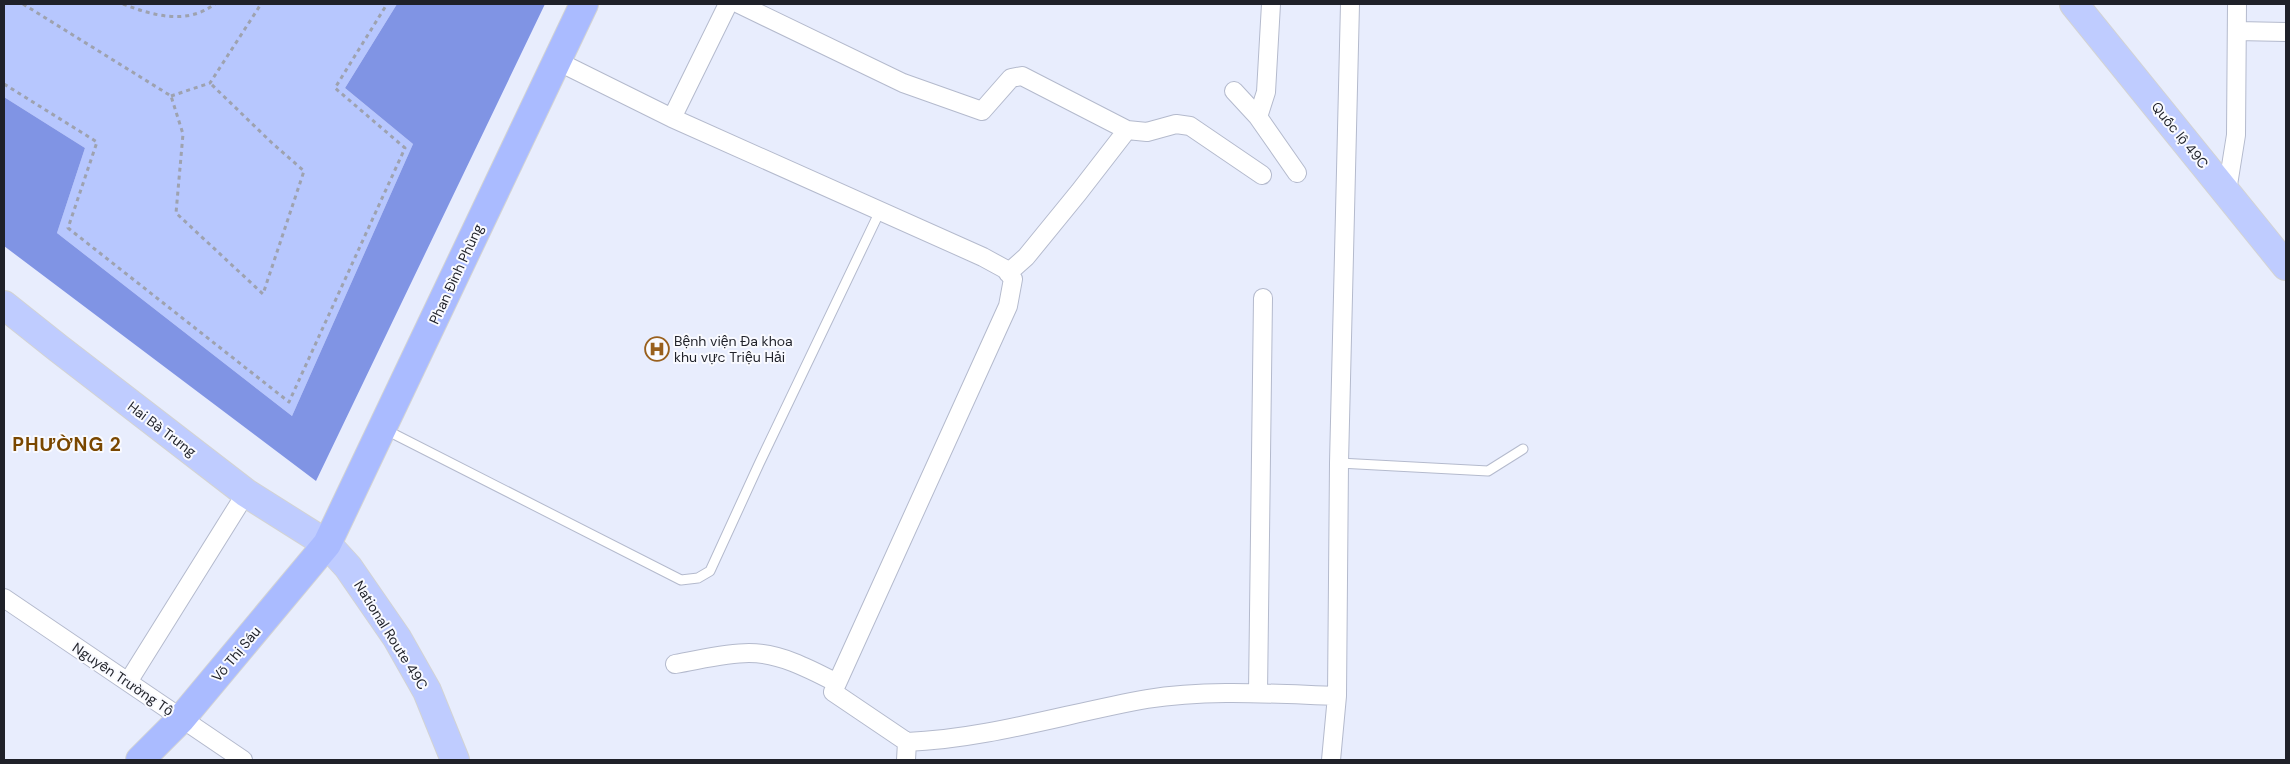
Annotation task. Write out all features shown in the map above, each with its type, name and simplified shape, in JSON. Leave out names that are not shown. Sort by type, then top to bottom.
[{"type":"highway","name":"Phan Đình Phùng","points":[[327,544],[584,4]]},
{"type":"highway","name":"Võ Thị Sáu","points":[[140,760],[181,719],[327,544]]},
{"type":"main road","name":"Quốc lộ 49C","points":[[2074,4],[2286,266]]},
{"type":"main road","name":"Hai Bà Trưng","points":[[4,305],[246,493],[327,544]]},
{"type":"main road","name":"National Route 49C","points":[[327,544],[348,567],[397,638],[427,690],[455,760]]},
{"type":"street","points":[[672,118],[728,4]]},
{"type":"street","points":[[739,4],[903,83],[982,111],[1012,78],[1019,75],[1127,130],[1147,132],[1183,124],[1190,126],[1262,175]]},
{"type":"street","points":[[1258,117],[1266,92],[1271,4]]},
{"type":"street","points":[[1332,760],[1337,696],[1339,463],[1350,4]]},
{"type":"street","points":[[2227,191],[2236,135],[2237,4]]},
{"type":"street","points":[[2237,31],[2286,32]]},
{"type":"street","points":[[557,60],[672,118],[984,257],[1005,269],[1013,279],[1008,306],[833,692],[907,742],[963,736],[1155,698],[1258,693],[1337,696]]},
{"type":"street","points":[[1234,91],[1258,117],[1297,173]]},
{"type":"street","points":[[1008,273],[1026,257],[1127,130]]},
{"type":"street","points":[[1258,693],[1264,298]]},
{"type":"street","points":[[128,682],[246,493]]},
{"type":"street","name":"Nguyễn Trường Tộ","points":[[4,598],[243,760]]},
{"type":"street","points":[[675,664],[749,653],[773,656],[807,667],[837,683]]},
{"type":"street","points":[[906,760],[907,742]]},
{"type":"lane","points":[[382,428],[681,580],[698,578],[710,571],[880,211]]},
{"type":"lane","points":[[1339,463],[1488,472],[1523,449]]},
{"type":"path","points":[[23,4],[171,96],[183,134],[176,213],[263,294],[304,171],[210,83]]},
{"type":"path","points":[[124,4],[159,15],[180,18],[205,11],[215,4]]},
{"type":"path","points":[[171,96],[210,83],[262,4]]},
{"type":"path","points":[[4,84],[97,142],[68,228],[289,402],[405,148],[335,88],[386,4]]},
{"type":"shaded area","points":[[4,4],[397,4],[345,88],[413,144],[292,416],[57,233],[85,148],[4,97]]},
{"type":"shaded area","points":[[397,4],[545,4],[316,481],[4,246],[4,97],[85,148],[57,233],[292,416],[413,144],[345,88]]},
{"type":"place","name":"Bệnh viện Đa khoa khu vực Triệu Hải","points":[[657,349]]},
{"type":"district","name":"PHƯỜNG 2","points":[[67,444]]}]
